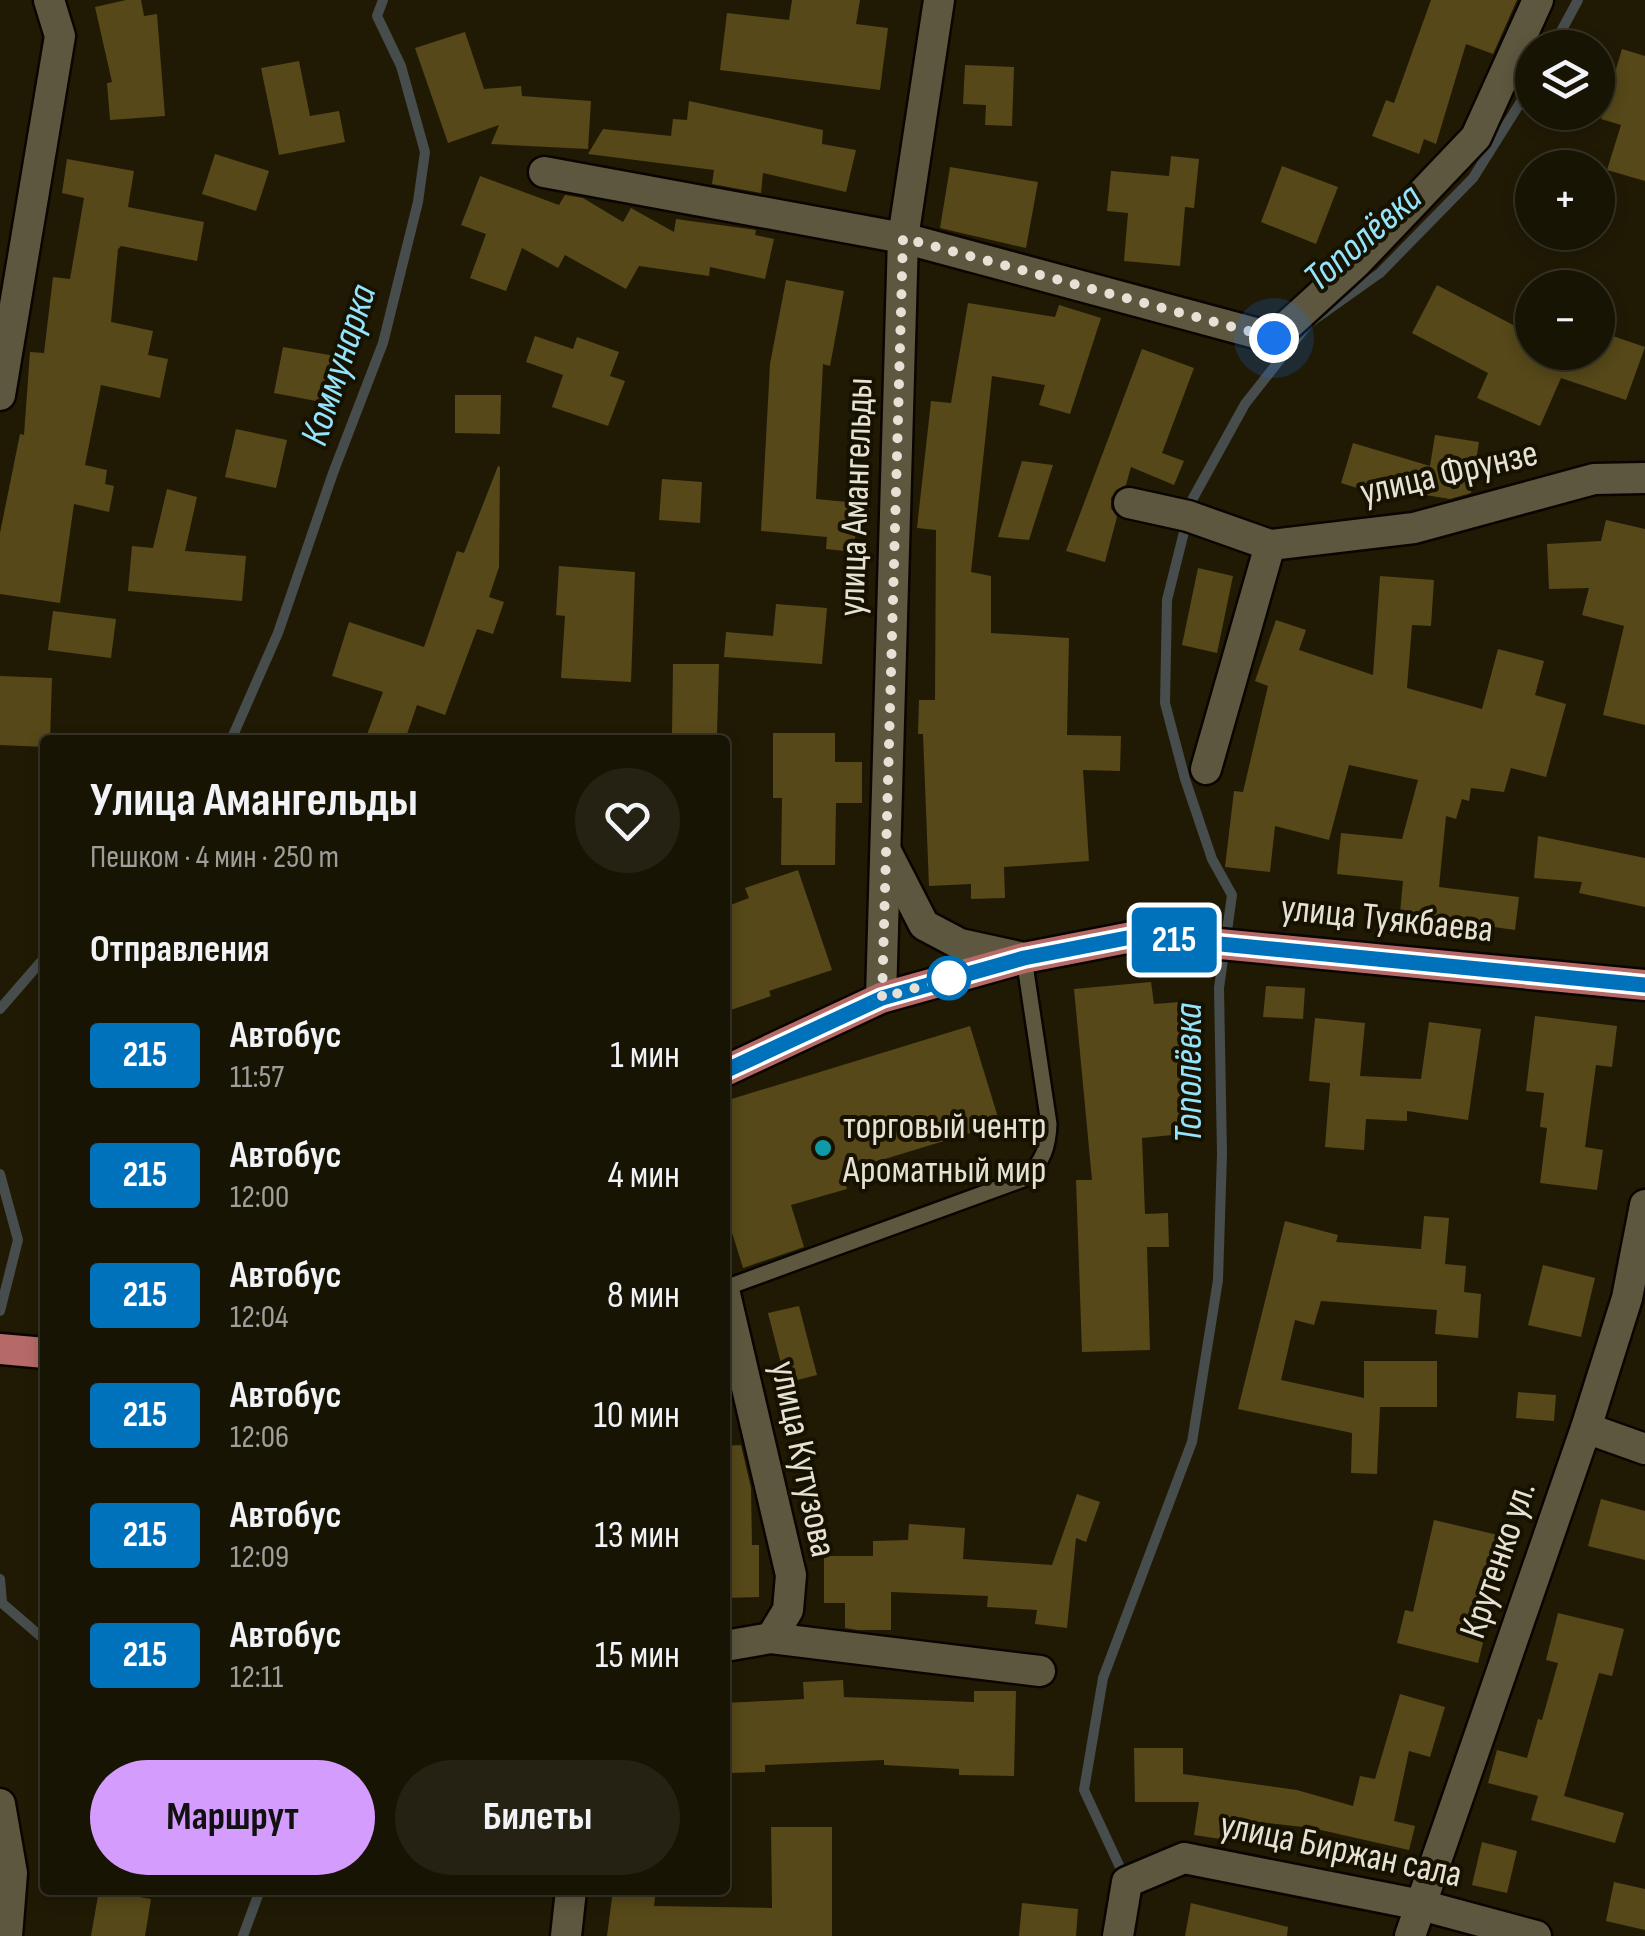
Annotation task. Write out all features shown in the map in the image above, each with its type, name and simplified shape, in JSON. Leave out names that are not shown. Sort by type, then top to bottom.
[{"type":"main road","name":"улица Туякбаева","points":[[730,1069],[882,998],[1024,958],[1137,936],[1645,985]]},
{"type":"main road","points":[[0,1349],[40,1353]]},
{"type":"street","points":[[0,395],[60,36],[49,0]]},
{"type":"street","name":"улица Амангельды","points":[[882,998],[903,238],[938,0]]},
{"type":"street","points":[[544,172],[903,238],[1274,338],[1356,263],[1476,137],[1538,0]]},
{"type":"street","name":"улица Фрунзе","points":[[1128,503],[1188,516],[1270,546],[1414,528],[1594,479],[1645,478]]},
{"type":"street","points":[[1206,769],[1270,546]]},
{"type":"street","points":[[886,850],[924,926],[960,944],[1024,958]]},
{"type":"street","name":"Крутенко ул.","points":[[1410,1936],[1586,1428],[1627,1298],[1645,1205]]},
{"type":"street","name":"улица Кутузова","points":[[730,1312],[791,1574],[788,1610],[771,1638]]},
{"type":"street","points":[[1586,1428],[1645,1449]]},
{"type":"street","points":[[730,1645],[771,1638],[1040,1670]]},
{"type":"street","points":[[0,1804],[7,1936]]},
{"type":"street","name":"улица Биржан сала","points":[[1118,1936],[1127,1882],[1184,1858],[1421,1905],[1536,1936]]},
{"type":"street","points":[[566,1936],[570,1895]]},
{"type":"lane","points":[[730,1289],[1026,1178],[1040,1163],[1048,1144],[1049,1124],[1024,958]]},
{"type":"building","points":[[141,0],[144,16],[157,14],[165,116],[110,120],[107,83],[112,82],[95,7]]},
{"type":"building","points":[[792,0],[860,0],[856,24],[888,28],[880,90],[720,70],[727,13],[789,20]]},
{"type":"building","points":[[1431,0],[1517,0],[1493,54],[1466,44],[1436,144],[1424,139],[1419,154],[1372,136],[1386,100],[1394,103]]},
{"type":"building","points":[[465,32],[484,89],[521,86],[522,96],[591,101],[588,149],[491,144],[499,125],[448,143],[415,48]]},
{"type":"building","points":[[1622,49],[1645,56],[1645,181],[1615,172],[1613,150],[1621,125],[1615,123],[1615,72]]},
{"type":"building","points":[[299,61],[310,116],[339,111],[345,142],[279,155],[261,68]]},
{"type":"building","points":[[965,65],[1014,67],[1012,126],[985,125],[986,105],[963,104]]},
{"type":"building","points":[[689,101],[823,130],[822,144],[856,150],[846,192],[763,173],[761,193],[712,184],[714,170],[588,154],[603,129],[671,136],[673,119],[687,120]]},
{"type":"building","points":[[215,154],[269,171],[256,211],[202,194]]},
{"type":"building","points":[[1171,156],[1199,159],[1194,208],[1185,207],[1180,266],[1124,261],[1128,213],[1107,211],[1111,171],[1169,176]]},
{"type":"building","points":[[67,159],[134,171],[128,207],[204,222],[197,261],[121,246],[118,249],[111,322],[153,331],[148,355],[168,359],[160,398],[101,385],[85,465],[107,470],[105,484],[114,486],[109,512],[74,504],[60,603],[0,594],[0,533],[20,434],[24,435],[30,352],[44,353],[53,277],[70,279],[84,198],[62,193]]},
{"type":"building","points":[[1282,166],[1338,187],[1316,244],[1261,222]]},
{"type":"building","points":[[950,167],[1038,182],[1026,248],[940,228]]},
{"type":"building","points":[[480,176],[559,205],[565,195],[583,198],[623,222],[631,208],[674,232],[676,219],[756,230],[755,235],[774,239],[765,279],[710,267],[709,276],[639,266],[626,289],[565,255],[558,268],[522,248],[506,291],[470,278],[486,234],[461,225]]},
{"type":"building","points":[[786,280],[844,291],[830,366],[823,364],[816,499],[858,503],[854,552],[826,549],[827,537],[761,531],[770,364]]},
{"type":"building","points":[[1437,285],[1515,326],[1515,370],[1615,370],[1615,337],[1645,347],[1626,400],[1561,378],[1540,426],[1477,398],[1488,373],[1412,333]]},
{"type":"building","points":[[968,303],[1055,317],[1059,305],[1101,318],[1070,414],[1039,405],[1045,385],[992,376],[971,572],[991,576],[991,633],[1069,638],[1067,735],[1121,736],[1120,771],[1083,770],[1089,861],[1004,867],[1005,898],[971,899],[971,884],[929,886],[923,734],[918,734],[919,700],[935,700],[936,530],[917,528],[931,401],[951,403]]},
{"type":"building","points":[[535,336],[573,349],[577,337],[619,352],[610,376],[625,381],[608,426],[552,407],[563,375],[526,362]]},
{"type":"building","points":[[283,347],[341,357],[332,404],[274,393]]},
{"type":"building","points":[[1142,349],[1194,368],[1162,453],[1184,461],[1174,485],[1131,467],[1126,485],[1111,498],[1111,508],[1117,517],[1105,562],[1066,551]]},
{"type":"building","points":[[455,395],[501,395],[500,434],[455,433]]},
{"type":"building","points":[[236,429],[287,440],[276,488],[225,477]]},
{"type":"building","points":[[1435,435],[1479,442],[1471,493],[1450,499],[1382,488],[1380,495],[1341,483],[1353,443],[1430,466]]},
{"type":"building","points":[[1022,461],[1053,465],[1029,540],[998,537]]},
{"type":"building","points":[[498,466],[499,567],[489,597],[504,602],[493,634],[477,629],[445,715],[417,705],[407,735],[367,735],[383,692],[332,676],[349,622],[424,647],[457,551],[464,553]]},
{"type":"building","points":[[662,479],[702,482],[700,523],[659,520]]},
{"type":"building","points":[[167,489],[197,497],[185,551],[246,556],[242,601],[128,591],[132,546],[153,548]]},
{"type":"building","points":[[1606,520],[1645,529],[1645,725],[1603,715],[1624,626],[1582,615],[1589,588],[1549,589],[1547,544],[1601,541]]},
{"type":"building","points":[[559,566],[635,572],[631,682],[561,678],[565,616],[556,615]]},
{"type":"building","points":[[1198,568],[1233,576],[1217,653],[1182,645]]},
{"type":"building","points":[[1380,576],[1434,580],[1431,626],[1412,625],[1407,688],[1482,709],[1498,649],[1544,661],[1535,695],[1566,704],[1546,777],[1511,768],[1504,792],[1471,788],[1469,801],[1462,799],[1456,819],[1446,816],[1439,887],[1519,897],[1515,930],[1473,924],[1474,920],[1400,913],[1403,881],[1337,874],[1341,833],[1402,839],[1418,780],[1349,765],[1329,840],[1275,826],[1270,872],[1225,867],[1234,791],[1243,792],[1268,686],[1255,681],[1276,620],[1306,630],[1299,650],[1373,675]]},
{"type":"building","points":[[776,604],[827,608],[822,664],[724,657],[726,632],[773,636]]},
{"type":"building","points":[[53,611],[116,619],[111,658],[48,650]]},
{"type":"building","points":[[673,664],[719,664],[717,734],[672,734]]},
{"type":"building","points":[[0,676],[52,678],[50,735],[40,735],[40,747],[0,745]]},
{"type":"building","points":[[773,733],[835,733],[835,762],[862,762],[862,803],[836,803],[835,865],[781,865],[782,798],[773,798]]},
{"type":"building","points":[[1538,836],[1645,858],[1645,907],[1579,893],[1582,882],[1534,878]]},
{"type":"building","points":[[798,870],[832,970],[769,991],[771,996],[730,1010],[730,905],[749,898],[745,888]]},
{"type":"building","points":[[1151,982],[1154,1004],[1181,1002],[1193,1133],[1142,1138],[1145,1214],[1168,1213],[1169,1247],[1147,1247],[1150,1350],[1082,1352],[1076,1180],[1092,1180],[1074,989]]},
{"type":"building","points":[[1266,986],[1305,988],[1303,1019],[1263,1017]]},
{"type":"building","points":[[1535,1016],[1617,1026],[1612,1067],[1596,1065],[1585,1147],[1603,1150],[1597,1190],[1540,1183],[1547,1128],[1540,1127],[1544,1093],[1526,1091]]},
{"type":"building","points":[[1315,1018],[1365,1023],[1360,1076],[1421,1079],[1429,1022],[1481,1029],[1468,1120],[1407,1111],[1407,1121],[1366,1119],[1364,1150],[1325,1147],[1330,1083],[1309,1081]]},
{"type":"building","name":"торговый чентр Ароматный мир","points":[[970,1026],[1000,1124],[842,1172],[847,1189],[791,1205],[804,1247],[743,1268],[730,1226],[730,1099]]},
{"type":"building","points":[[1424,1216],[1449,1218],[1445,1264],[1466,1266],[1464,1292],[1481,1294],[1478,1338],[1435,1334],[1437,1310],[1321,1301],[1314,1325],[1295,1320],[1281,1380],[1364,1398],[1364,1361],[1437,1361],[1437,1407],[1380,1407],[1377,1474],[1351,1473],[1352,1433],[1238,1409],[1285,1221],[1338,1235],[1336,1242],[1421,1249]]},
{"type":"building","points":[[1543,1265],[1595,1278],[1581,1337],[1528,1325]]},
{"type":"building","points":[[799,1306],[817,1375],[786,1383],[768,1313]]},
{"type":"building","points":[[1518,1392],[1556,1395],[1554,1421],[1516,1418]]},
{"type":"building","points":[[741,1445],[751,1488],[752,1545],[759,1545],[759,1597],[730,1598],[730,1446]]},
{"type":"building","points":[[1077,1494],[1100,1502],[1086,1542],[1076,1538],[1067,1628],[1035,1624],[1037,1610],[987,1607],[988,1596],[891,1592],[891,1630],[845,1628],[845,1603],[824,1603],[824,1556],[873,1556],[873,1541],[908,1540],[909,1524],[965,1528],[963,1559],[1052,1565]]},
{"type":"building","points":[[1601,1499],[1645,1511],[1645,1560],[1588,1546]]},
{"type":"building","points":[[1434,1520],[1502,1536],[1484,1612],[1490,1614],[1478,1663],[1397,1643],[1405,1610],[1413,1612]]},
{"type":"building","points":[[1558,1613],[1624,1629],[1612,1676],[1599,1673],[1564,1796],[1624,1813],[1615,1843],[1531,1820],[1538,1796],[1488,1783],[1497,1750],[1527,1758],[1558,1663],[1546,1660]]},
{"type":"building","points":[[843,1680],[844,1697],[974,1702],[974,1691],[1016,1691],[1014,1776],[959,1775],[959,1769],[884,1765],[884,1760],[765,1765],[765,1772],[730,1773],[730,1703],[804,1699],[803,1682]]},
{"type":"building","points":[[1400,1694],[1445,1707],[1430,1757],[1409,1751],[1394,1821],[1415,1826],[1409,1850],[1312,1828],[1250,1821],[1247,1843],[1194,1835],[1199,1802],[1135,1802],[1134,1748],[1183,1748],[1183,1774],[1297,1790],[1353,1806],[1360,1776],[1375,1779]]},
{"type":"building","points":[[771,1827],[832,1827],[832,1936],[607,1936],[612,1895],[655,1895],[654,1906],[772,1908]]},
{"type":"building","points":[[1482,1842],[1517,1851],[1507,1893],[1472,1885]]},
{"type":"building","points":[[1614,1882],[1645,1889],[1645,1930],[1606,1921]]},
{"type":"building","points":[[98,1895],[151,1899],[145,1936],[91,1936]]},
{"type":"building","points":[[1022,1903],[1078,1909],[1076,1936],[1019,1936]]},
{"type":"building","points":[[1191,1903],[1288,1927],[1287,1936],[1185,1936]]},
{"type":"waterway","name":"Коммунарка","points":[[233,735],[278,633],[383,343],[418,202],[425,152],[401,66],[377,16],[383,0]]},
{"type":"waterway","name":"Тополёвка","points":[[1562,30],[1578,0]]},
{"type":"waterway","name":"Тополёвка","points":[[1125,1878],[1084,1790],[1103,1678],[1192,1442],[1218,1280],[1222,1154],[1219,988],[1232,895],[1212,859],[1165,703],[1167,600],[1192,500],[1245,404],[1308,324],[1380,273],[1473,178],[1515,111]]},
{"type":"waterway","name":"Коммунарка","points":[[0,1009],[40,963]]},
{"type":"waterway","name":"Коммунарка","points":[[0,1174],[18,1240],[0,1311]]},
{"type":"waterway","name":"Коммунарка","points":[[0,1579],[2,1603],[40,1636]]},
{"type":"waterway","name":"Коммунарка","points":[[243,1936],[258,1895]]},
{"type":"bus line","name":"215","points":[[730,1069],[882,998],[1024,958],[1137,936],[1645,985]]},
{"type":"place","name":"торговый чентр Ароматный мир","points":[[823,1148]]},
{"type":"route","points":[[949,978],[882,998],[903,238],[1274,338]]}]
